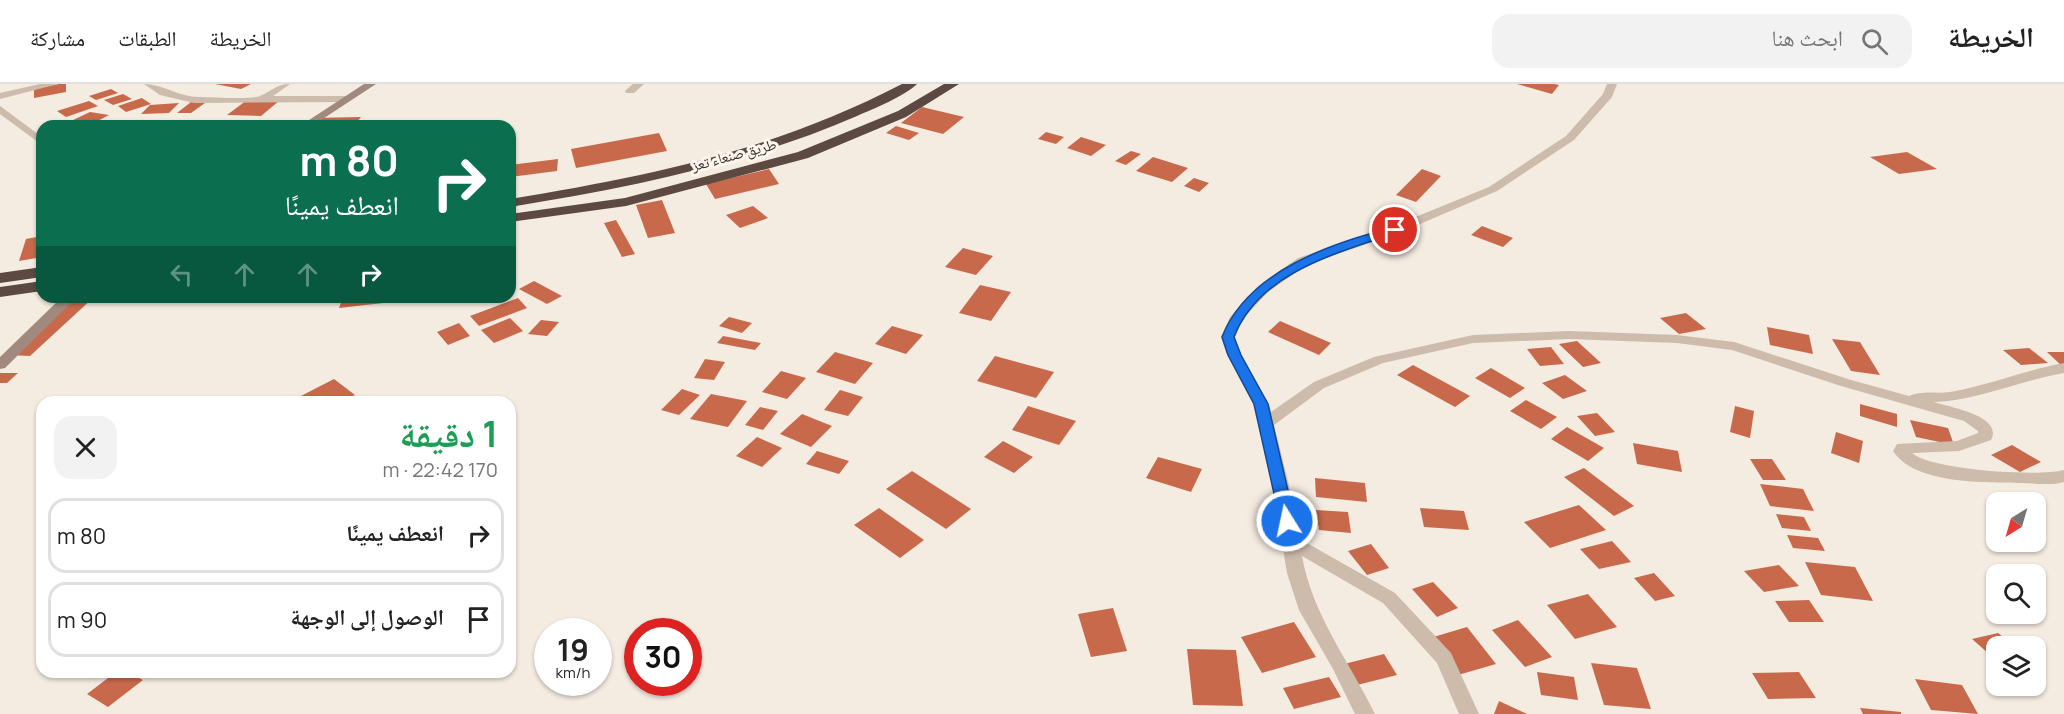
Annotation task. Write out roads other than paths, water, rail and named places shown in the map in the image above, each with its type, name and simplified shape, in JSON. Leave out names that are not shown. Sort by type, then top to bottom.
[{"type":"highway","name":"طريق صنعاء تعز","points":[[516,201],[607,188],[698,167],[782,141],[880,102],[911,84]]},
{"type":"highway","name":"طريق صنعاء تعز","points":[[516,217],[626,202],[803,155],[902,114],[953,84]]},
{"type":"highway","points":[[0,278],[36,273]]},
{"type":"highway","points":[[0,292],[36,286]]},
{"type":"street","points":[[0,96],[53,84]]},
{"type":"street","points":[[149,84],[154,89],[194,100],[347,99]]},
{"type":"street","points":[[262,99],[285,84]]},
{"type":"street","points":[[314,120],[371,84]]},
{"type":"street","points":[[630,91],[639,84]]},
{"type":"street","points":[[1365,714],[1340,664],[1308,610],[1296,573],[1261,404],[1234,355],[1228,337],[1234,320],[1263,289],[1303,261],[1395,230],[1493,189],[1569,138],[1608,95],[1611,84]]},
{"type":"street","points":[[0,109],[36,137]]},
{"type":"street","points":[[0,365],[64,303]]},
{"type":"street","points":[[1266,423],[1319,385],[1379,360],[1473,339],[1569,335],[1677,339],[1734,346],[1902,399],[1969,417],[1986,429],[1985,436],[1980,440],[1959,446],[1907,446],[1901,451],[1911,461],[1937,470],[1978,476],[2059,478],[2064,476]]},
{"type":"street","points":[[1902,399],[1950,397],[2031,374],[2064,368]]},
{"type":"street","points":[[1290,541],[1389,598],[1444,658],[1469,714]]}]
